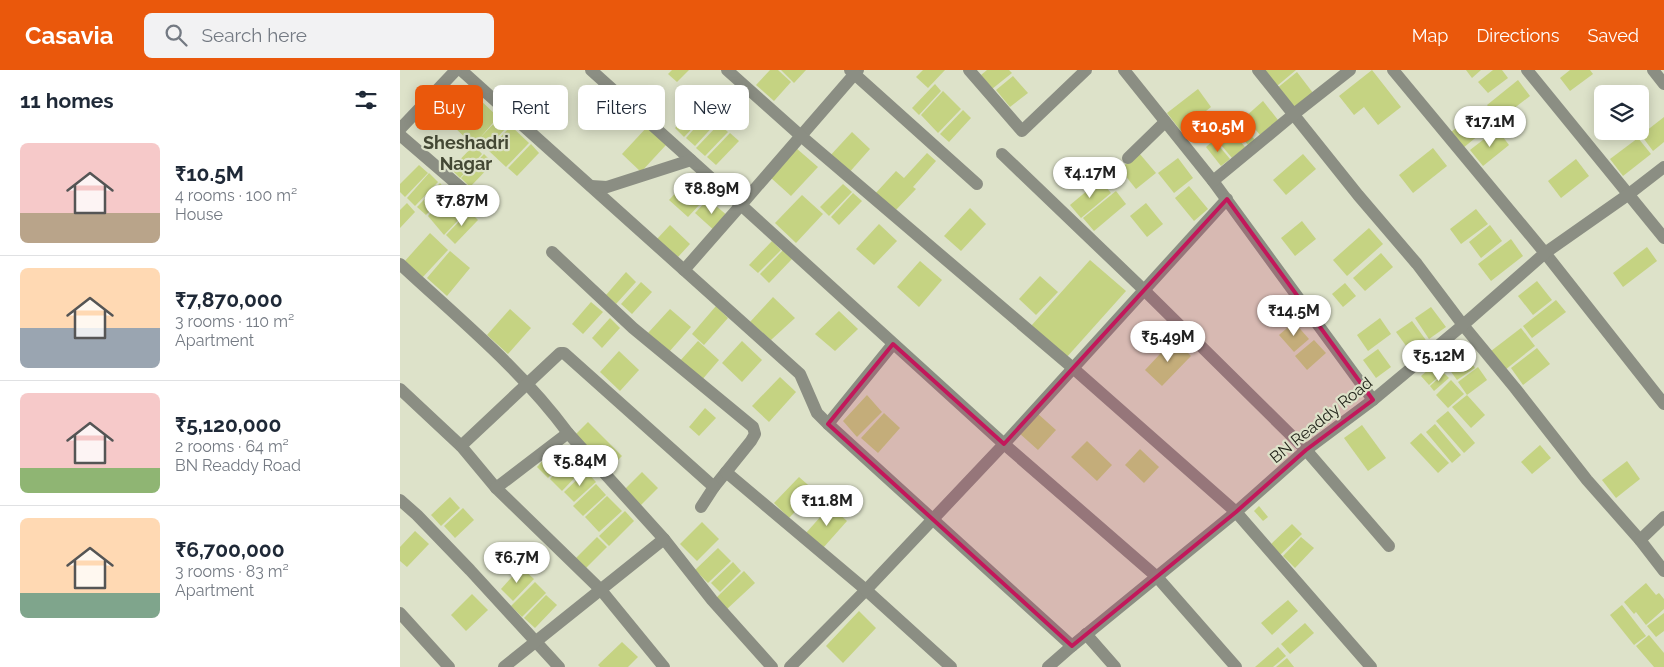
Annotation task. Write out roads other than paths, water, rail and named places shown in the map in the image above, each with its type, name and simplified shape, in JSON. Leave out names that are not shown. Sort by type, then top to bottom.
[{"type":"street","points":[[400,129],[456,70]]},
{"type":"street","points":[[461,70],[800,374],[816,412],[1072,646]]},
{"type":"street","points":[[591,70],[1004,444],[1157,577],[1236,667]]},
{"type":"street","points":[[727,70],[801,136],[1074,369],[1236,512],[1371,667]]},
{"type":"street","points":[[969,70],[1022,131],[1086,70]]},
{"type":"street","points":[[1124,70],[1213,181],[1373,400]]},
{"type":"street","points":[[1258,70],[1358,195],[1417,264],[1463,325],[1587,480],[1640,540],[1664,571]]},
{"type":"street","points":[[1213,181],[1350,70]]},
{"type":"street","points":[[1393,70],[1544,253],[1664,404]]},
{"type":"street","points":[[1527,70],[1664,238]]},
{"type":"street","points":[[1653,70],[1664,84]]},
{"type":"street","points":[[684,270],[801,136],[854,71],[977,184]]},
{"type":"street","points":[[1128,158],[1165,122]]},
{"type":"street","points":[[400,135],[480,204]]},
{"type":"street","points":[[1002,154],[1145,291],[1306,450],[1389,546]]},
{"type":"street","points":[[591,186],[607,187],[691,160]]},
{"type":"street","name":"BN Readdy Road","points":[[1048,667],[1236,512],[1306,450],[1373,400],[1463,325],[1544,253],[1629,194],[1664,166]]},
{"type":"street","points":[[790,667],[866,590],[1004,444],[1227,200]]},
{"type":"street","points":[[552,252],[633,328],[753,427],[755,434],[751,441],[714,487],[701,507]]},
{"type":"street","points":[[400,264],[527,382],[548,405],[568,432],[664,539],[712,600],[772,667]]},
{"type":"street","points":[[828,424],[893,344]]},
{"type":"street","points":[[461,446],[527,382],[560,353],[564,352],[714,487]]},
{"type":"street","points":[[400,389],[461,446],[496,488],[600,590],[664,667]]},
{"type":"street","points":[[496,488],[568,432]]},
{"type":"street","points":[[726,472],[866,590],[951,667]]},
{"type":"street","points":[[400,500],[417,514],[559,667]]},
{"type":"street","points":[[1640,540],[1664,517]]},
{"type":"street","points":[[504,667],[664,539]]},
{"type":"street","points":[[400,614],[449,667]]},
{"type":"street","points":[[1086,634],[1115,667]]},
{"type":"district","name":"Sheshadri Nagar","points":[[466,152]]}]
